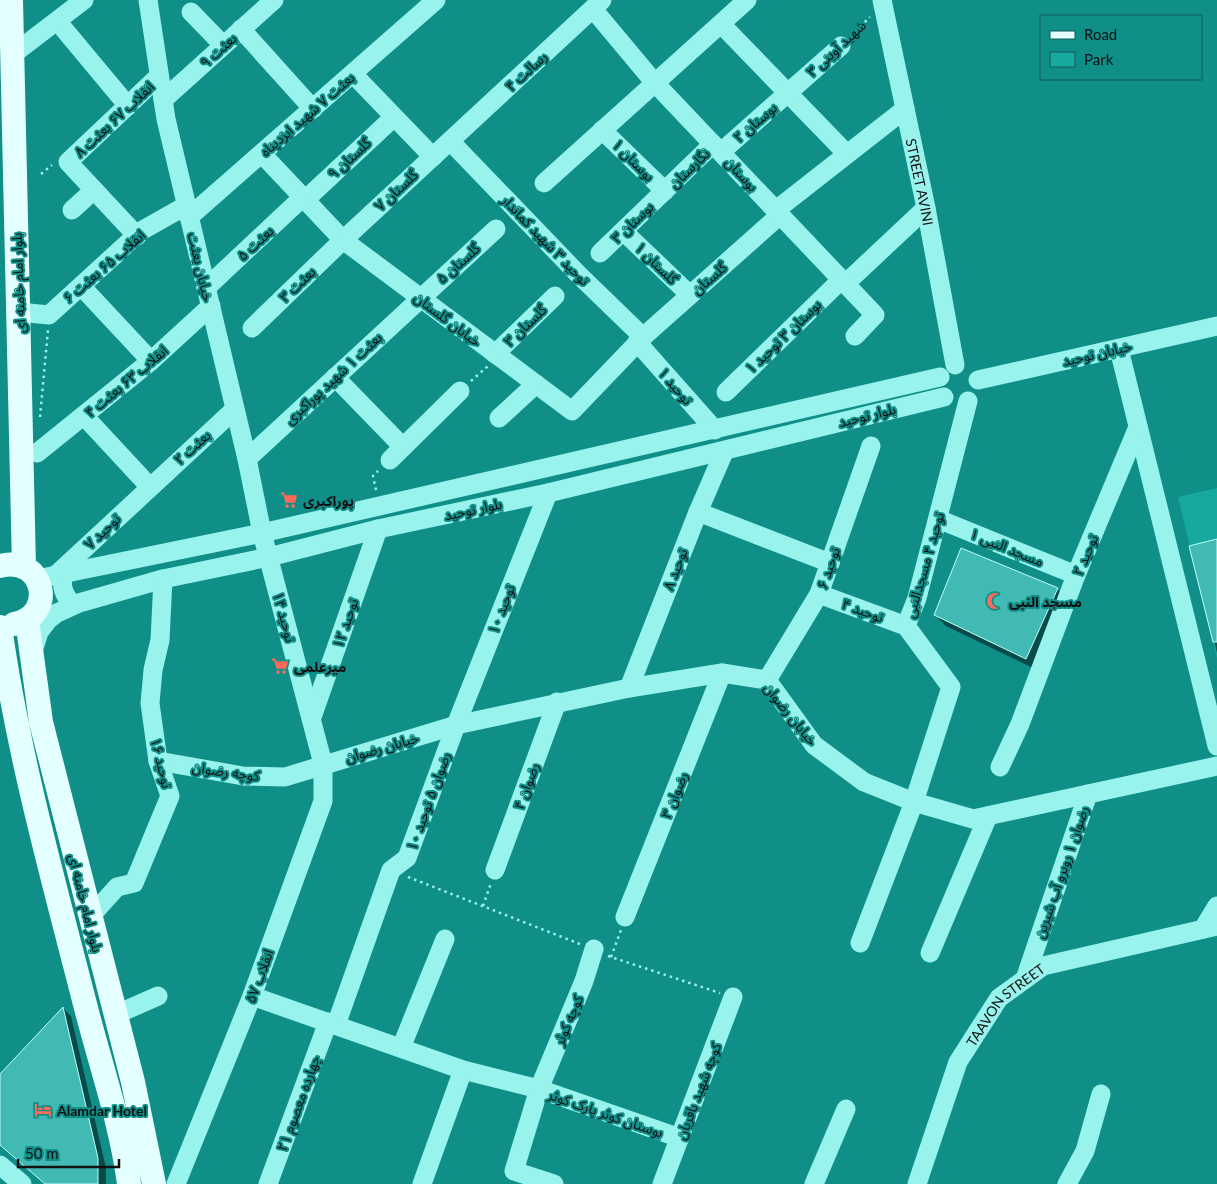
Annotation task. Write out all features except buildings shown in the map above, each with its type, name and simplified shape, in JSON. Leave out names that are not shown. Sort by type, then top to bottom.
[{"type":"main road","name":"بلوار امام خامنه ای","points":[[11,0],[19,312],[45,574],[38,608],[27,620],[31,658],[41,722],[145,1134],[154,1184]]},
{"type":"main road","points":[[0,566],[9,564],[45,574]]},
{"type":"main road","points":[[0,622],[14,624],[27,620]]},
{"type":"main road","name":"بلوار امام خامنه ای","points":[[0,627],[18,735],[86,1006],[104,1066],[128,1183]]},
{"type":"main road","points":[[36,803],[48,812],[57,810],[59,794]]},
{"type":"main road","points":[[61,904],[68,888],[74,886],[84,894]]},
{"type":"street","points":[[12,55],[58,22],[84,0]]},
{"type":"street","name":"خیابان بعثت","points":[[148,0],[163,100],[247,459],[262,533]]},
{"type":"street","name":"بعثت ۹","points":[[163,100],[274,0]]},
{"type":"street","name":"بوستان ۱","points":[[544,183],[747,0]]},
{"type":"street","name":"STREET AVINI","points":[[883,2],[926,208],[955,365]]},
{"type":"street","name":"بعثت ۷ شهید ایزدپناه","points":[[188,211],[262,154],[353,74],[425,4]]},
{"type":"street","name":"بوستان","points":[[598,4],[654,82],[875,315],[855,336]]},
{"type":"street","name":"رسالت ۴","points":[[450,141],[598,4]]},
{"type":"street","points":[[191,12],[224,45]]},
{"type":"street","points":[[58,22],[128,106]]},
{"type":"street","points":[[721,24],[789,92],[847,154]]},
{"type":"street","points":[[241,29],[313,109]]},
{"type":"street","name":"شهید آوینی ۳","points":[[789,92],[841,46]]},
{"type":"street","points":[[353,74],[433,157]]},
{"type":"street","name":"انقلاب ۶۷ بعثت ۸","points":[[94,190],[68,162],[159,76]]},
{"type":"street","name":"بوستان ۲","points":[[717,148],[789,92]]},
{"type":"street","name":"گلستان","points":[[640,339],[778,213],[847,154],[905,109]]},
{"type":"street","name":"گلستان ۹","points":[[304,199],[394,117]]},
{"type":"street","name":"بوستان ۱","points":[[602,130],[665,191]]},
{"type":"street","name":"گلستان ۷","points":[[343,240],[450,141]]},
{"type":"street","name":"توحید ۳ شهید کماندار","points":[[450,141],[640,339]]},
{"type":"street","name":"نگارستان","points":[[665,191],[690,167],[717,148]]},
{"type":"street","name":"خیابان گلستان","points":[[262,154],[343,240],[572,411],[640,339]]},
{"type":"street","points":[[72,210],[94,190],[139,234]]},
{"type":"street","name":"بوستان ۳","points":[[600,253],[665,191]]},
{"type":"street","name":"بعثت ۵","points":[[208,297],[304,199]]},
{"type":"street","name":"بوستان ۳ توحید ۱","points":[[726,392],[843,282],[926,208]]},
{"type":"street","name":"انقلاب ۶۵ بعثت ۶","points":[[49,315],[139,234],[188,211]]},
{"type":"street","name":"گلستان ۵","points":[[420,298],[496,229]]},
{"type":"street","name":"گلستان ۱","points":[[623,231],[690,295]]},
{"type":"street","name":"بعثت ۳","points":[[252,328],[343,240]]},
{"type":"street","points":[[81,286],[151,361]]},
{"type":"street","name":"گلستان ۳","points":[[497,355],[555,296]]},
{"type":"street","name":"انقلاب ۶۳ بعثت ۴","points":[[37,453],[85,417],[151,361],[208,297]]},
{"type":"street","name":"بعثت ۱ شهید پوراکبری","points":[[247,459],[420,298]]},
{"type":"street","points":[[19,312],[49,315]]},
{"type":"street","name":"خیابان توحید","points":[[978,380],[1217,326]]},
{"type":"street","name":"توحید ۱","points":[[640,339],[715,430]]},
{"type":"street","points":[[1119,349],[1217,746]]},
{"type":"street","points":[[955,365],[965,366],[973,371],[978,380],[976,392],[968,402],[955,403],[944,397],[940,387],[940,377],[946,369],[955,365]]},
{"type":"street","points":[[335,377],[397,454],[460,391]]},
{"type":"street","name":"بلوار توحید","points":[[45,574],[262,533],[940,377]]},
{"type":"street","points":[[499,418],[536,384]]},
{"type":"street","points":[[906,385],[911,398],[907,405]]},
{"type":"street","name":"بلوار توحید","points":[[31,658],[39,632],[48,620],[73,605],[163,579],[269,557],[378,529],[548,494],[944,397]]},
{"type":"street","name":"توحید ۴ مسجدالنبی","points":[[914,802],[951,687],[906,626],[916,598],[938,519],[968,402]]},
{"type":"street","name":"بعثت ۲","points":[[149,486],[235,408]]},
{"type":"street","points":[[85,417],[149,486]]},
{"type":"street","name":"توحید ۲","points":[[1000,767],[1020,724],[1076,575],[1138,426]]},
{"type":"street","name":"توحید ۶","points":[[767,680],[819,594],[871,446]]},
{"type":"street","name":"توحید ۸","points":[[629,688],[698,512],[724,452]]},
{"type":"street","name":"توحید ۷","points":[[45,574],[149,486]]},
{"type":"street","name":"توحید ۱۰","points":[[456,725],[548,494]]},
{"type":"street","points":[[698,512],[830,563]]},
{"type":"street","name":"مسجد النبی ۱","points":[[938,519],[1076,575]]},
{"type":"street","name":"توحید ۱۲","points":[[312,717],[378,529]]},
{"type":"street","name":"توحید ۱۴","points":[[262,533],[323,764]]},
{"type":"street","points":[[45,574],[62,581],[63,592],[73,605]]},
{"type":"street","name":"توحید ۱۶","points":[[90,917],[117,887],[134,883],[170,796],[158,761],[150,703],[153,670],[160,640],[163,579]]},
{"type":"street","name":"توحید ۴","points":[[819,594],[906,626]]},
{"type":"street","name":"خیابان رضوان","points":[[323,764],[456,725],[557,702],[722,673],[767,680],[814,745],[864,782],[914,802],[973,819],[1217,766]]},
{"type":"street","name":"رضوان ۳","points":[[626,917],[722,673]]},
{"type":"street","name":"رضوان ۴","points":[[495,870],[557,702]]},
{"type":"street","name":"رضوان ۵ توحید ۱۰","points":[[391,870],[407,858],[456,725]]},
{"type":"street","name":"کوچه رضوان","points":[[158,761],[243,776],[285,777],[323,764]]},
{"type":"street","name":"انقلاب ۵۷","points":[[176,1184],[252,996],[323,801],[323,764]]},
{"type":"street","name":"رضوان ۱ روبرو آب شیرین","points":[[1025,979],[1088,794]]},
{"type":"street","points":[[860,943],[914,802]]},
{"type":"street","points":[[930,953],[988,816]]},
{"type":"street","name":"چهارده معصوم ۲۱","points":[[268,1184],[391,870]]},
{"type":"street","points":[[1210,928],[1217,906]]},
{"type":"street","name":"TAAVON STREET","points":[[922,1183],[958,1062],[999,998],[1043,966],[1210,928]]},
{"type":"street","points":[[401,1048],[445,939]]},
{"type":"street","name":"کوچه کوثر","points":[[539,1090],[584,981],[603,953]]},
{"type":"street","points":[[115,1015],[158,996]]},
{"type":"street","points":[[252,996],[463,1070],[539,1090]]},
{"type":"street","name":"کوچه شهید باقریان","points":[[662,1184],[734,997]]},
{"type":"street","points":[[422,1184],[463,1070]]},
{"type":"street","name":"بوستان کوثر پارک کوثر","points":[[554,1184],[514,1171],[539,1090],[680,1138]]},
{"type":"street","points":[[1067,1184],[1085,1151],[1101,1094]]},
{"type":"street","points":[[814,1184],[846,1109]]},
{"type":"street","points":[[145,1134],[167,1184]]},
{"type":"street","points":[[0,1165],[22,1184]]},
{"type":"path","name":"شهید آوینی ۳","points":[[841,46],[883,2]]},
{"type":"path","points":[[40,423],[49,315]]},
{"type":"path","points":[[460,391],[497,355]]},
{"type":"path","points":[[380,505],[373,476],[397,454]]},
{"type":"path","points":[[391,870],[603,953],[734,997]]},
{"type":"path","points":[[483,906],[495,870]]},
{"type":"path","points":[[603,953],[626,917]]},
{"type":"green space","points":[[1217,488],[1217,658],[1178,497]]},
{"type":"place","name":"پوراکبری","points":[[289,500]]},
{"type":"place","name":"مسجد النبی","points":[[995,601]]},
{"type":"place","name":"میرعلمی","points":[[280,666]]},
{"type":"place","name":"Alamdar Hotel","points":[[43,1110]]}]
